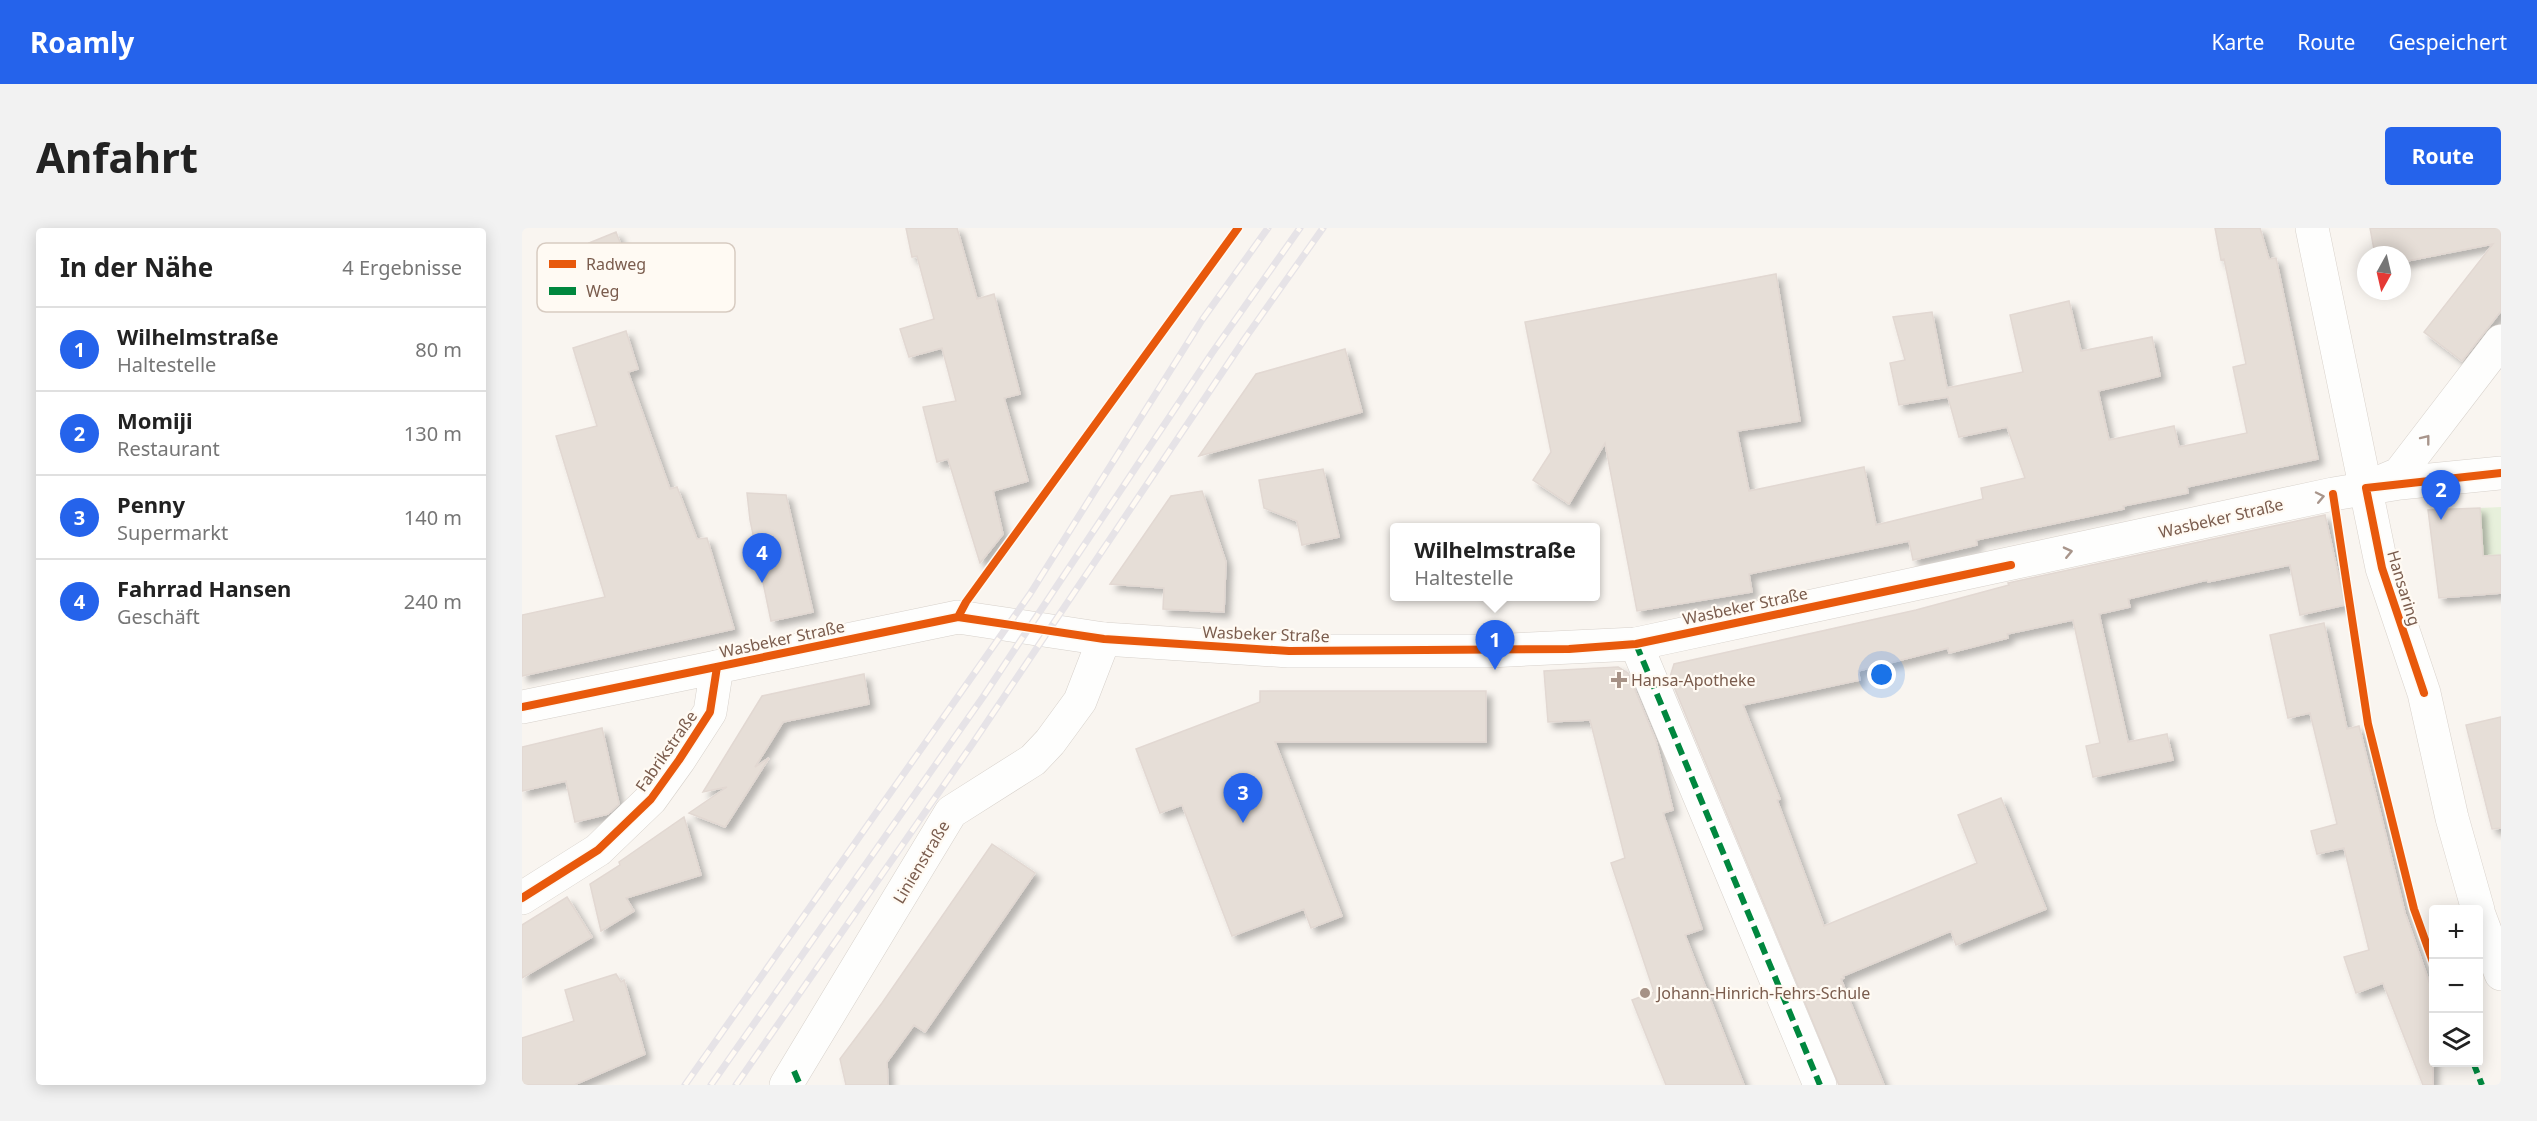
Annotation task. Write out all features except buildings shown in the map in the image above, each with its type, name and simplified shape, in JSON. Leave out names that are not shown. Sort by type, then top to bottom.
[{"type":"street","name":"Hansaring","points":[[2312,228],[2382,568],[2424,693],[2452,818],[2476,905]]},
{"type":"street","points":[[2366,488],[2399,474],[2501,341]]},
{"type":"street","name":"Wasbeker Straße","points":[[522,707],[957,617],[1104,639],[1301,651],[1489,651],[1569,649],[1636,644],[2366,488],[2501,473]]},
{"type":"street","name":"Linienstraße","points":[[793,1080],[951,812],[1033,760],[1050,742],[1080,701],[1104,639]]},
{"type":"street","points":[[1636,644],[1820,1085]]},
{"type":"street","name":"Fabrikstraße","points":[[522,898],[598,850],[651,799],[710,712],[717,667]]},
{"type":"street","name":"Hansaring","points":[[2483,925],[2501,974]]},
{"type":"green space","points":[[2501,507],[2501,555],[2483,556],[2480,508]]},
{"type":"railway","points":[[685,1085],[1030,594],[1202,320],[1268,228]]},
{"type":"railway","points":[[711,1085],[983,697],[1212,353],[1300,228]]},
{"type":"railway","points":[[736,1085],[973,743],[1246,337],[1323,228]]},
{"type":"marked path","points":[[1636,644],[1820,1085]]},
{"type":"marked path","points":[[2475,1067],[2482,1085]]},
{"type":"marked path","points":[[794,1071],[800,1085]]},
{"type":"cycle path","points":[[958,617],[966,602],[1238,228]]},
{"type":"cycle path","points":[[2424,693],[2382,568],[2366,488],[2501,473]]},
{"type":"cycle path","points":[[2333,494],[2368,724],[2414,909],[2432,959]]},
{"type":"cycle path","points":[[522,707],[958,617],[1104,639],[1289,651],[1569,649],[1636,644],[2011,565]]},
{"type":"cycle path","points":[[522,898],[598,850],[651,799],[710,712],[717,667]]},
{"type":"place","name":"Momiji","points":[[2441,520]]},
{"type":"place","name":"Fahrrad Hansen","points":[[762,583]]},
{"type":"place","name":"Wilhelmstraße","points":[[1495,670]]},
{"type":"place","name":"Hansa-Apotheke","points":[[1619,680]]},
{"type":"place","name":"Penny","points":[[1243,823]]},
{"type":"place","name":"Johann-Hinrich-Fehrs-Schule","points":[[1645,993]]}]
